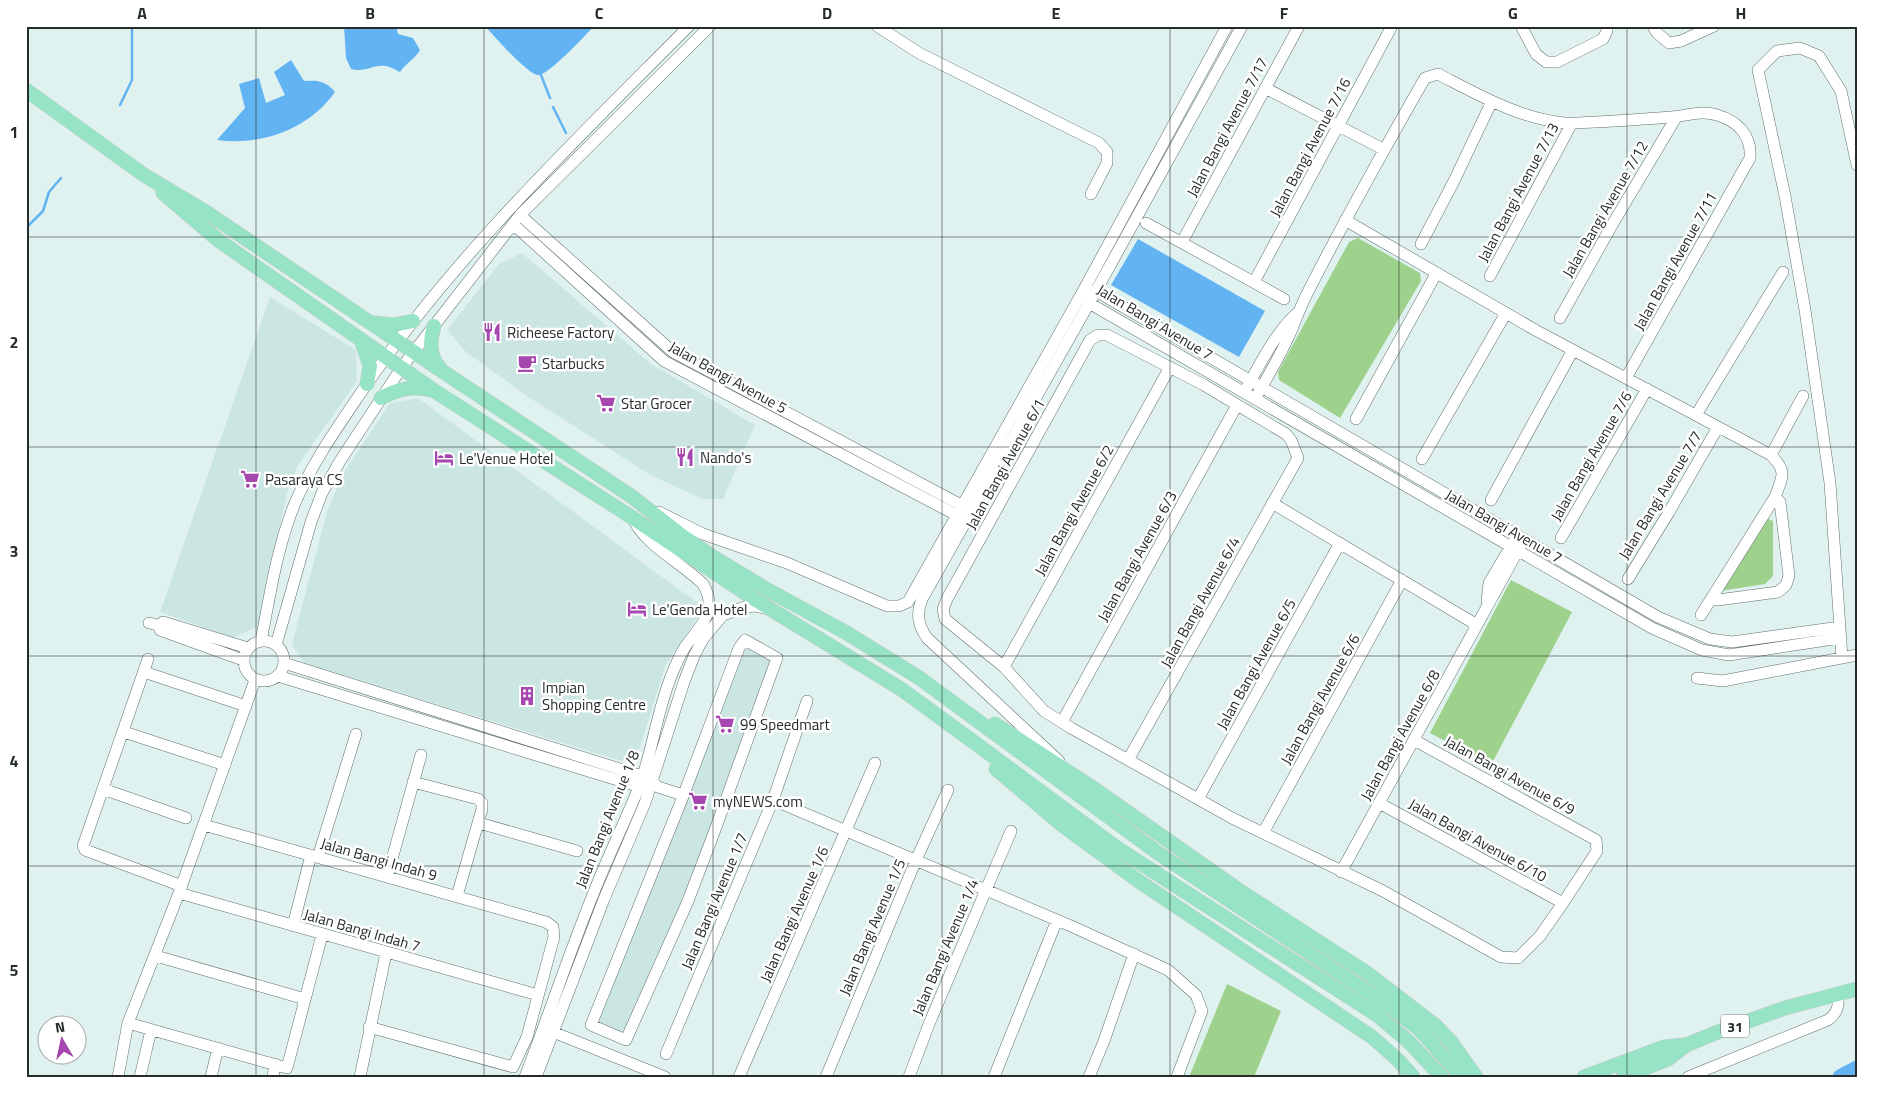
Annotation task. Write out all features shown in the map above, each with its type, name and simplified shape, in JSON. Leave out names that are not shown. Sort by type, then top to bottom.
[{"type":"main road","points":[[26,90],[144,176],[218,240],[436,392],[633,518],[774,612],[901,690],[976,743],[1117,848],[1377,1015],[1408,1041],[1442,1077]]},
{"type":"main road","points":[[144,176],[206,212],[445,374],[631,496],[682,536],[713,557],[766,589],[845,632],[1009,733],[1240,891],[1367,973],[1436,1026],[1464,1059],[1476,1077]]},
{"type":"main road","points":[[367,321],[384,326],[394,326],[414,321]]},
{"type":"main road","points":[[434,326],[431,336],[433,356],[436,364],[445,374]]},
{"type":"main road","points":[[362,340],[370,366],[367,384]]},
{"type":"main road","points":[[381,398],[397,391],[413,388],[436,392]]},
{"type":"main road","points":[[918,677],[1158,853],[1386,1004],[1419,1029],[1462,1077]]},
{"type":"main road","points":[[901,690],[1086,843],[1184,913],[1356,1025],[1379,1043],[1412,1077]]},
{"type":"main road","name":"31","points":[[1623,1077],[1668,1059],[1686,1045],[1718,1032],[1785,1008],[1857,989]]},
{"type":"main road","name":"31","points":[[1585,1076],[1664,1047],[1686,1045]]},
{"type":"main road","points":[[1464,1059],[1486,1077]]},
{"type":"street","points":[[261,641],[276,565],[294,505],[321,451],[386,356],[494,226],[580,135],[689,26]]},
{"type":"street","points":[[494,226],[514,218],[533,204],[710,26]]},
{"type":"street","points":[[877,26],[919,53],[1099,143],[1107,152],[1106,163],[1091,194]]},
{"type":"street","points":[[1092,788],[1058,760],[933,644],[922,631],[918,618],[918,608],[965,513],[1226,26]]},
{"type":"street","points":[[631,496],[689,528],[787,562],[887,606],[899,606],[908,602],[965,513],[1096,291],[1242,26]]},
{"type":"street","name":"Jalan Bangi Avenue 7/17","points":[[1182,242],[1299,26]]},
{"type":"street","name":"Jalan Bangi Avenue 7/16","points":[[1254,282],[1392,26]]},
{"type":"street","points":[[1521,26],[1536,54],[1546,62],[1557,62],[1603,39],[1607,26]]},
{"type":"street","points":[[1653,26],[1657,33],[1669,43],[1681,41],[1714,26]]},
{"type":"street","points":[[1842,658],[1830,483],[1805,310],[1785,196],[1758,70],[1777,51],[1800,48],[1819,56],[1841,91],[1857,165]]},
{"type":"street","points":[[1255,399],[1292,329],[1297,312],[1345,220],[1383,149],[1425,78],[1438,74],[1492,101],[1535,118],[1572,123],[1677,116]]},
{"type":"street","points":[[1266,88],[1383,149]]},
{"type":"street","points":[[1421,244],[1454,181],[1492,101]]},
{"type":"street","name":"Jalan Bangi Avenue 7/11","points":[[1626,378],[1750,158],[1751,147],[1746,134],[1730,121],[1716,114],[1702,112],[1677,116]]},
{"type":"street","name":"Jalan Bangi Avenue 7/12","points":[[1560,318],[1612,225],[1677,116]]},
{"type":"street","name":"Jalan Bangi Avenue 7/13","points":[[1490,276],[1572,123]]},
{"type":"street","points":[[580,135],[591,146]]},
{"type":"street","points":[[276,644],[311,522],[322,493],[340,461],[402,367],[500,241],[514,218],[523,195]]},
{"type":"street","points":[[533,204],[533,226]]},
{"type":"street","name":"Jalan Bangi Avenue 5","points":[[514,218],[533,226],[673,352],[965,513]]},
{"type":"street","name":"Jalan Bangi Avenue 5","points":[[514,218],[528,238],[664,361],[965,513]]},
{"type":"street","points":[[1345,220],[1506,313],[1770,455],[1780,465],[1783,476],[1775,497],[1701,615]]},
{"type":"street","points":[[1146,223],[1284,299]]},
{"type":"street","points":[[500,241],[517,237],[528,238]]},
{"type":"street","points":[[1696,415],[1783,272]]},
{"type":"street","points":[[1356,419],[1436,274]]},
{"type":"street","name":"Jalan Bangi Avenue 7","points":[[1096,291],[1658,617],[1710,639],[1732,642],[1840,632],[1730,655],[1702,650],[1652,628],[1089,303],[1082,293],[1096,291]]},
{"type":"street","points":[[1244,392],[1268,348],[1285,324],[1297,312]]},
{"type":"street","points":[[1422,459],[1506,313]]},
{"type":"street","name":"Jalan Bangi Avenue 6/1","points":[[1004,667],[945,619],[943,609],[1090,340],[1098,335],[1107,336],[1170,367]]},
{"type":"street","points":[[1491,500],[1574,350]]},
{"type":"street","points":[[1170,367],[1238,405]]},
{"type":"street","name":"Jalan Bangi Avenue 6/2","points":[[1004,667],[1170,367]]},
{"type":"street","name":"Jalan Bangi Avenue 7/6","points":[[1561,538],[1647,389]]},
{"type":"street","points":[[1770,455],[1803,396]]},
{"type":"street","name":"Jalan Bangi Avenue 6/4","points":[[1128,760],[1298,458],[1291,440],[1286,434],[1238,405]]},
{"type":"street","name":"Jalan Bangi Avenue 6/3","points":[[1062,722],[1238,405]]},
{"type":"street","name":"Jalan Bangi Avenue 7/7","points":[[1628,579],[1718,427]]},
{"type":"street","points":[[1712,598],[1718,600],[1778,592],[1786,586],[1789,576],[1780,502],[1775,497]]},
{"type":"street","points":[[1272,503],[1477,625]]},
{"type":"street","name":"Jalan Bangi Avenue 1/8","points":[[633,518],[636,526],[645,537],[692,573],[703,584],[711,603],[708,614],[685,647],[669,681],[648,784]]},
{"type":"street","name":"Jalan Bangi Avenue 6/8","points":[[1341,872],[1485,612],[1521,537]]},
{"type":"street","name":"Jalan Bangi Avenue 6/5","points":[[1198,799],[1340,543]]},
{"type":"street","name":"Jalan Bangi Avenue 6/6","points":[[1263,833],[1402,580]]},
{"type":"street","points":[[1609,604],[1616,592]]},
{"type":"street","name":"Jalan Bangi Avenue 1/8","points":[[525,1077],[548,1030],[648,784],[684,682],[703,639],[723,615],[735,610],[755,606],[774,612]]},
{"type":"street","points":[[243,660],[160,630],[163,622],[248,648]]},
{"type":"street","points":[[149,623],[162,626]]},
{"type":"street","points":[[745,640],[777,658],[716,830],[688,901],[626,1040],[591,1025],[683,795],[739,648],[745,640]]},
{"type":"street","points":[[278,676],[284,663],[284,656],[276,644],[261,641],[248,648],[243,660],[246,672],[256,680],[267,681],[278,676],[648,784]]},
{"type":"street","points":[[1697,678],[1723,681],[1857,655]]},
{"type":"street","points":[[148,659],[103,789],[186,818]]},
{"type":"street","points":[[284,663],[683,795]]},
{"type":"street","points":[[1004,667],[1044,711],[1062,722],[1198,799],[1341,872],[1383,891],[1501,957],[1518,958],[1540,936],[1563,903]]},
{"type":"street","points":[[144,672],[246,706]]},
{"type":"street","points":[[118,1077],[128,1023],[156,956],[256,680]]},
{"type":"street","name":"Jalan Bangi Avenue 1/7","points":[[666,1054],[773,800],[807,702]]},
{"type":"street","points":[[124,732],[225,765]]},
{"type":"street","points":[[293,926],[314,856],[356,734]]},
{"type":"street","name":"Jalan Bangi Avenue 6/9","points":[[1414,740],[1596,840],[1597,851],[1563,903]]},
{"type":"street","points":[[387,876],[421,755]]},
{"type":"street","name":"Jalan Bangi Avenue 1/6","points":[[739,1077],[875,763]]},
{"type":"street","points":[[413,782],[478,799],[482,803],[482,809],[457,896]]},
{"type":"street","name":"Jalan Bangi Indah 7","points":[[103,789],[83,846],[85,850],[180,890],[293,926],[538,995]]},
{"type":"street","name":"Jalan Bangi Avenue 1/5","points":[[826,1077],[916,860],[948,790]]},
{"type":"street","points":[[773,800],[1056,920],[1168,970],[1196,995],[1202,1010],[1177,1077]]},
{"type":"street","name":"Jalan Bangi Avenue 6/10","points":[[1379,803],[1563,903]]},
{"type":"street","points":[[478,822],[577,850]]},
{"type":"street","name":"Jalan Bangi Indah 9","points":[[204,825],[546,922],[553,927],[554,936],[538,995]]},
{"type":"street","name":"Jalan Bangi Avenue 1/4","points":[[909,1077],[1011,831]]},
{"type":"street","points":[[994,1077],[1056,920]]},
{"type":"street","points":[[128,1023],[287,1068],[322,934]]},
{"type":"street","points":[[360,1077],[386,953]]},
{"type":"street","points":[[1089,1077],[1104,1041],[1134,954]]},
{"type":"street","points":[[156,956],[305,999]]},
{"type":"street","points":[[1688,1077],[1828,1020],[1834,1016],[1837,1009],[1839,1003],[1837,994]]},
{"type":"street","points":[[369,1027],[513,1067],[527,1037],[538,995]]},
{"type":"street","points":[[140,1077],[151,1030]]},
{"type":"street","points":[[548,1030],[665,1077]]},
{"type":"street","name":"Jalan Bangi Avenue 1/8","points":[[536,1077],[548,1030]]},
{"type":"street","points":[[211,1077],[218,1048]]},
{"type":"street","points":[[273,1077],[275,1064]]},
{"type":"shaded area","points":[[522,253],[651,364],[755,425],[723,499],[703,499],[652,476],[527,396],[465,351],[447,330],[499,264]]},
{"type":"shaded area","name":"Pasaraya CS","points":[[270,297],[356,350],[357,381],[298,465],[287,493],[258,626],[233,638],[160,612]]},
{"type":"shaded area","points":[[418,398],[699,604],[700,614],[665,666],[637,757],[621,761],[304,663],[292,644],[328,508],[346,469],[390,403]]},
{"type":"shaded area","points":[[747,645],[774,660],[680,912],[624,1036],[596,1023],[742,650]]},
{"type":"green space","points":[[1358,238],[1420,273],[1421,281],[1340,418],[1279,380],[1278,372],[1349,242]]},
{"type":"green space","points":[[1767,518],[1773,521],[1773,576],[1765,584],[1713,592]]},
{"type":"green space","points":[[1511,580],[1572,612],[1491,765],[1430,733]]},
{"type":"green space","points":[[1227,984],[1281,1011],[1254,1077],[1189,1077]]},
{"type":"water","points":[[344,26],[396,26],[398,34],[413,38],[420,50],[400,72],[385,66],[358,70],[351,69],[346,58]]},
{"type":"water","points":[[485,26],[594,26],[558,62],[539,75],[527,69]]},
{"type":"water","points":[[291,60],[304,81],[321,82],[328,85],[335,92],[324,105],[312,116],[283,132],[251,140],[217,140],[245,108],[239,84],[259,78],[266,103],[285,95],[274,72]]},
{"type":"water","points":[[1138,239],[1265,311],[1239,357],[1111,285]]},
{"type":"waterway","points":[[120,105],[132,80],[132,26]]},
{"type":"waterway","points":[[541,75],[550,98]]},
{"type":"waterway","points":[[553,107],[566,133]]},
{"type":"waterway","points":[[26,228],[43,211],[49,192],[61,178]]},
{"type":"waterway","points":[[1840,1077],[1857,1068]]},
{"type":"place","name":"Richeese Factory","points":[[492,332]]},
{"type":"place","name":"Starbucks","points":[[527,363]]},
{"type":"place","name":"Star Grocer","points":[[606,403]]},
{"type":"place","name":"Nando's","points":[[685,457]]},
{"type":"place","name":"Le'Venue Hotel","points":[[444,458]]},
{"type":"place","name":"Pasaraya CS","points":[[250,479]]},
{"type":"place","name":"Le'Genda Hotel","points":[[637,609]]},
{"type":"place","name":"Impian Shopping Centre","points":[[527,696]]},
{"type":"place","name":"99 Speedmart","points":[[725,724]]},
{"type":"place","name":"myNEWS.com","points":[[698,801]]}]
